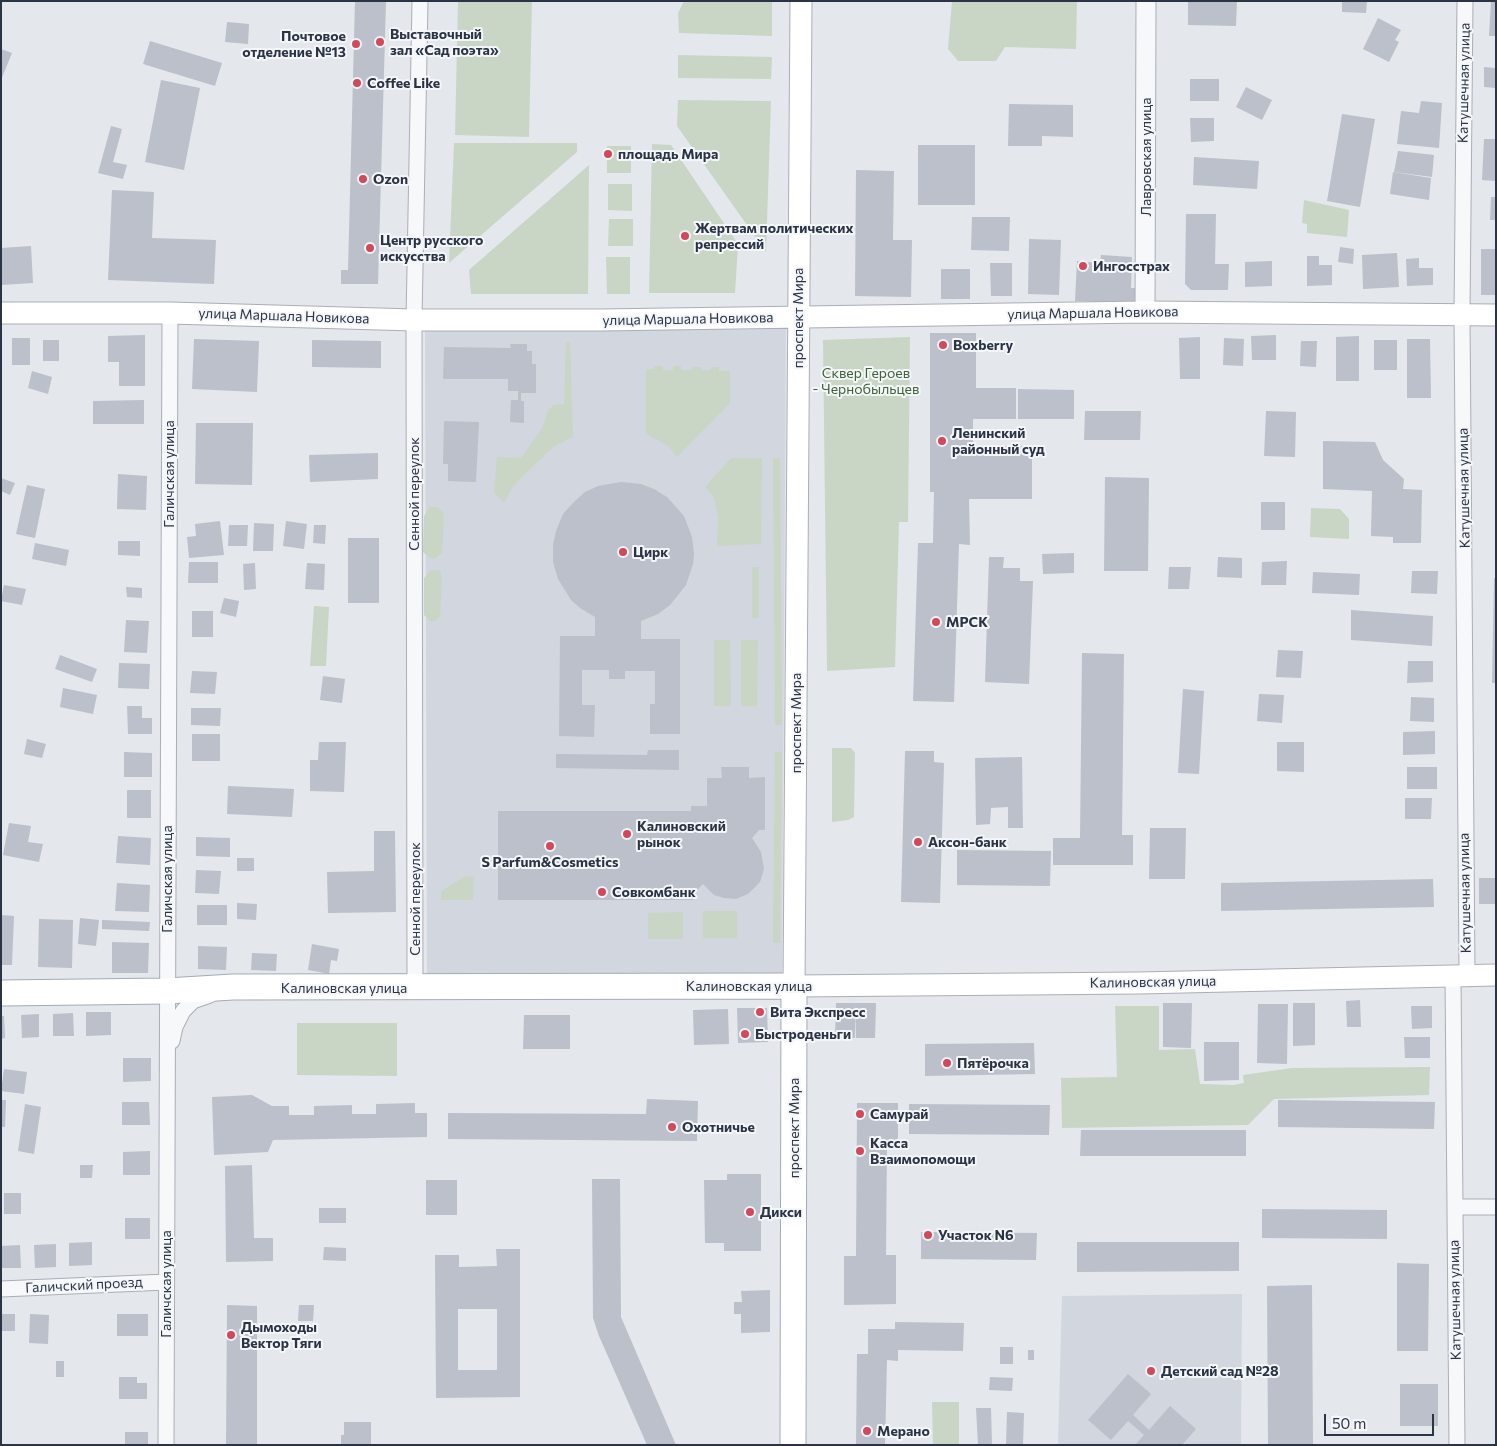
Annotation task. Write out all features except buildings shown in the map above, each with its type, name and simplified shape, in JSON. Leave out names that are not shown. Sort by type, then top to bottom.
[{"type":"main road","name":"проспект Мира","points":[[793,1445],[794,986],[801,1]]},
{"type":"main road","name":"улица Маршала Новикова","points":[[1,313],[170,313],[414,320],[798,318],[1145,312],[1496,314]]},
{"type":"main road","name":"Калиновская улица","points":[[1,993],[167,991],[233,988],[794,986],[1147,982],[1496,975]]},
{"type":"street","name":"Сенной переулок","points":[[415,988],[414,320],[420,1]]},
{"type":"street","name":"Лавровская улица","points":[[1145,312],[1146,1]]},
{"type":"street","name":"Катушечная улица","points":[[1457,1445],[1455,1207],[1464,804],[1465,600],[1462,314],[1465,1]]},
{"type":"street","name":"Галичская улица","points":[[166,1445],[170,313]]},
{"type":"street","points":[[168,1065],[175,1028],[184,1011],[193,1001],[233,988]]},
{"type":"street","points":[[1455,1207],[1496,1207]]},
{"type":"street","name":"Галичский проезд","points":[[1,1289],[166,1282]]},
{"type":"shaded area","points":[[786,329],[782,975],[427,976],[425,331]]},
{"type":"shaded area","name":"Детский сад №28","points":[[1242,1294],[1241,1445],[1058,1445],[1062,1296]]},
{"type":"green space","points":[[458,1],[532,1],[529,137],[455,135]]},
{"type":"green space","points":[[684,1],[772,1],[772,36],[679,33],[678,13]]},
{"type":"green space","points":[[952,1],[1077,1],[1076,49],[1005,47],[996,61],[958,61],[948,49]]},
{"type":"green space","points":[[678,55],[772,57],[771,79],[678,78]]},
{"type":"green space","points":[[678,100],[771,101],[766,252],[677,126]]},
{"type":"green space","points":[[454,143],[577,143],[577,152],[449,263]]},
{"type":"green space","points":[[652,144],[671,145],[738,244],[735,293],[649,293]]},
{"type":"green space","points":[[607,146],[631,146],[631,173],[607,173]]},
{"type":"green space","points":[[589,165],[588,294],[471,294],[469,270]]},
{"type":"green space","points":[[608,184],[632,184],[632,211],[608,210]]},
{"type":"green space","points":[[1304,200],[1349,210],[1347,237],[1307,233],[1307,224],[1302,223]]},
{"type":"green space","points":[[609,219],[633,219],[633,246],[608,246]]},
{"type":"green space","points":[[606,257],[630,257],[630,294],[607,294]]},
{"type":"green space","name":"Сквер Героев - Чернобыльцев","points":[[910,337],[908,522],[899,522],[895,667],[827,671],[823,340]]},
{"type":"green space","points":[[566,342],[570,342],[573,437],[553,447],[512,488],[504,503],[494,492],[497,457],[521,458],[542,428],[548,410],[554,405],[564,404]]},
{"type":"green space","points":[[654,366],[663,366],[663,370],[673,370],[673,366],[681,366],[681,370],[692,370],[693,367],[701,367],[701,370],[711,370],[711,367],[719,367],[719,371],[730,371],[730,403],[677,457],[667,445],[646,434],[646,369],[654,369]]},
{"type":"green space","points":[[731,458],[762,458],[761,544],[717,546],[718,518],[715,502],[713,496],[705,487]]},
{"type":"green space","points":[[773,458],[780,458],[782,725],[775,725]]},
{"type":"green space","points":[[430,507],[438,507],[444,513],[442,553],[435,559],[430,558],[423,552],[424,516]]},
{"type":"green space","points":[[1311,508],[1340,509],[1349,519],[1349,539],[1310,537]]},
{"type":"green space","points":[[752,567],[759,567],[759,618],[752,618]]},
{"type":"green space","points":[[431,570],[439,570],[442,575],[440,616],[436,621],[430,621],[424,615],[424,578]]},
{"type":"green space","points":[[314,606],[329,607],[326,666],[310,666]]},
{"type":"green space","points":[[714,640],[730,640],[731,706],[714,706]]},
{"type":"green space","points":[[741,640],[758,640],[757,706],[741,706]]},
{"type":"green space","points":[[832,748],[851,748],[855,753],[854,817],[848,820],[832,822]]},
{"type":"green space","points":[[775,752],[782,752],[780,943],[773,943]]},
{"type":"green space","points":[[466,876],[474,877],[473,900],[441,900],[441,891]]},
{"type":"green space","points":[[703,911],[737,911],[737,938],[703,938]]},
{"type":"green space","points":[[683,912],[683,939],[648,939],[648,913]]},
{"type":"green space","points":[[1115,1006],[1159,1006],[1159,1050],[1195,1049],[1200,1084],[1234,1085],[1244,1083],[1243,1075],[1292,1068],[1430,1067],[1429,1095],[1274,1099],[1248,1125],[1062,1128],[1061,1078],[1117,1077]]},
{"type":"green space","points":[[297,1023],[397,1023],[397,1076],[297,1075]]},
{"type":"green space","points":[[932,1402],[959,1402],[959,1445],[933,1445]]},
{"type":"place","name":"Выставочный зал «Сад поэта»","points":[[380,42]]},
{"type":"place","name":"Почтовое отделение №13","points":[[356,44]]},
{"type":"place","name":"Coffee Like","points":[[357,83]]},
{"type":"place","name":"площадь Мира","points":[[608,154]]},
{"type":"place","name":"Ozon","points":[[363,179]]},
{"type":"place","name":"Жертвам политических репрессий","points":[[685,236]]},
{"type":"place","name":"Центр русского искусства","points":[[370,248]]},
{"type":"place","name":"Ингосстрах","points":[[1083,266]]},
{"type":"place","name":"Boxberry","points":[[943,345]]},
{"type":"place","name":"Ленинский районный суд","points":[[942,441]]},
{"type":"place","name":"Цирк","points":[[623,552]]},
{"type":"place","name":"МРСК","points":[[936,622]]},
{"type":"place","name":"Калиновский рынок","points":[[627,834]]},
{"type":"place","name":"Аксон-банк","points":[[918,842]]},
{"type":"place","name":"S Parfum&Cosmetics","points":[[550,846]]},
{"type":"place","name":"Совкомбанк","points":[[602,892]]},
{"type":"place","name":"Вита Экспресс","points":[[760,1012]]},
{"type":"place","name":"Быстроденьги","points":[[745,1034]]},
{"type":"place","name":"Пятёрочка","points":[[947,1063]]},
{"type":"place","name":"Самурай","points":[[860,1114]]},
{"type":"place","name":"Охотничье","points":[[672,1127]]},
{"type":"place","name":"Касса Взаимопомощи","points":[[860,1151]]},
{"type":"place","name":"Дикси","points":[[750,1212]]},
{"type":"place","name":"Участок N6","points":[[928,1235]]},
{"type":"place","name":"Дымоходы Вектор Тяги","points":[[231,1335]]},
{"type":"place","name":"Детский сад №28","points":[[1151,1371]]},
{"type":"place","name":"Мерано","points":[[867,1431]]}]
